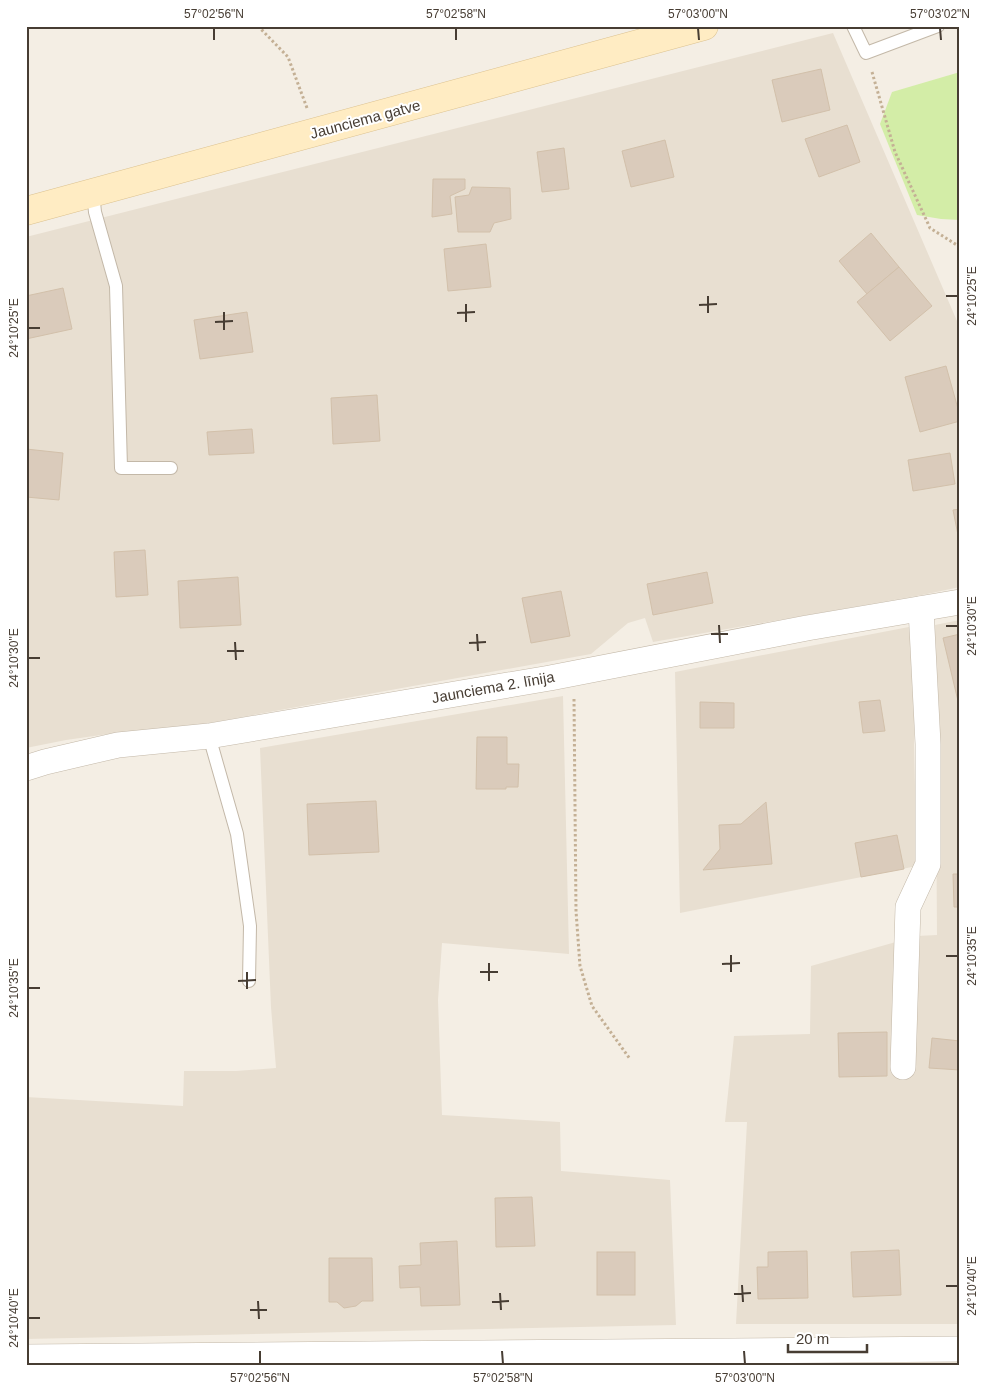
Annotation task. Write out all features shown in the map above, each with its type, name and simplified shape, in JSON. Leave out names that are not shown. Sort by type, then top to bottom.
[{"type":"main road","name":"Jaunciema gatve","points":[[26,211],[704,26]]},
{"type":"street","name":"Jaunciema 2. līnija","points":[[26,768],[118,745],[209,736],[574,673],[807,628],[960,602]]},
{"type":"street","points":[[903,1067],[908,907],[928,864],[928,744],[921,609]]},
{"type":"street","points":[[26,1357],[219,1360],[839,1358],[960,1349]]},
{"type":"lane","points":[[853,26],[866,53],[938,26]]},
{"type":"lane","points":[[93,193],[95,212],[116,286],[122,468],[171,468]]},
{"type":"lane","points":[[209,736],[237,834],[250,926],[249,981]]},
{"type":"path","points":[[258,26],[288,57],[314,132]]},
{"type":"path","points":[[866,53],[895,152],[930,228],[960,246]]},
{"type":"path","points":[[574,673],[576,911],[580,966],[592,1006],[630,1059]]},
{"type":"shaded area","points":[[833,33],[960,328],[960,587],[653,642],[645,618],[628,623],[591,654],[186,727],[115,733],[26,748],[26,237]]},
{"type":"shaded area","points":[[960,620],[960,1324],[736,1324],[747,1122],[725,1122],[734,1036],[810,1034],[811,966],[917,936],[937,935],[935,625]]},
{"type":"shaded area","points":[[914,626],[917,866],[680,913],[675,672]]},
{"type":"shaded area","points":[[563,696],[569,954],[442,943],[438,1000],[442,1115],[560,1122],[561,1171],[670,1180],[676,1325],[26,1339],[26,1097],[183,1106],[184,1071],[236,1071],[276,1068],[271,1007],[260,748]]},
{"type":"shaded area","points":[[960,1360],[960,1365],[653,1365]]},
{"type":"green space","points":[[960,72],[960,220],[917,215],[880,124],[892,92]]},
{"type":"building","points":[[821,69],[830,110],[782,122],[772,80]]},
{"type":"building","points":[[847,125],[860,162],[819,177],[805,139]]},
{"type":"building","points":[[665,140],[674,177],[631,187],[622,151]]},
{"type":"building","points":[[564,148],[569,189],[542,192],[537,152]]},
{"type":"building","points":[[433,179],[465,179],[465,189],[450,196],[452,214],[432,217]]},
{"type":"building","points":[[472,187],[510,188],[511,219],[494,223],[490,232],[458,232],[455,197],[469,195]]},
{"type":"building","points":[[871,233],[899,267],[867,294],[839,261]]},
{"type":"building","points":[[486,244],[491,287],[448,291],[444,249]]},
{"type":"building","points":[[899,267],[932,306],[890,341],[857,302]]},
{"type":"building","points":[[63,288],[72,329],[26,339],[26,296]]},
{"type":"building","points":[[247,312],[253,352],[200,359],[194,320]]},
{"type":"building","points":[[946,366],[960,421],[920,432],[905,377]]},
{"type":"building","points":[[377,395],[380,441],[333,444],[331,398]]},
{"type":"building","points":[[252,429],[254,453],[209,455],[207,432]]},
{"type":"building","points":[[26,449],[63,453],[59,500],[26,497]]},
{"type":"building","points":[[950,453],[955,484],[913,491],[908,460]]},
{"type":"building","points":[[960,509],[960,545],[953,510]]},
{"type":"building","points":[[145,550],[148,595],[116,597],[114,552]]},
{"type":"building","points":[[707,572],[713,603],[653,615],[647,584]]},
{"type":"building","points":[[238,577],[241,625],[180,628],[178,581]]},
{"type":"building","points":[[561,591],[570,636],[531,643],[522,598]]},
{"type":"building","points":[[960,634],[960,700],[958,701],[943,638]]},
{"type":"building","points":[[880,700],[885,731],[863,733],[859,702]]},
{"type":"building","points":[[700,702],[734,703],[734,728],[700,728]]},
{"type":"building","points":[[477,737],[507,737],[507,764],[519,764],[518,787],[476,789]]},
{"type":"building","points":[[376,801],[379,852],[309,855],[307,804]]},
{"type":"building","points":[[766,802],[772,864],[703,870],[720,849],[719,825],[741,824]]},
{"type":"building","points":[[897,835],[904,869],[861,877],[855,843]]},
{"type":"building","points":[[953,874],[960,874],[960,907],[954,907]]},
{"type":"building","points":[[887,1032],[887,1076],[839,1077],[838,1033]]},
{"type":"building","points":[[932,1038],[960,1041],[960,1070],[929,1068]]},
{"type":"building","points":[[532,1197],[535,1246],[496,1247],[495,1198]]},
{"type":"building","points":[[457,1241],[460,1305],[421,1306],[420,1287],[400,1288],[399,1266],[421,1265],[420,1243]]},
{"type":"building","points":[[899,1250],[901,1295],[853,1297],[851,1252]]},
{"type":"building","points":[[807,1251],[808,1298],[758,1299],[757,1267],[768,1267],[768,1252]]},
{"type":"building","points":[[597,1252],[635,1252],[635,1295],[597,1295]]},
{"type":"building","points":[[329,1258],[372,1258],[373,1301],[362,1301],[356,1306],[344,1308],[337,1302],[329,1302]]}]
